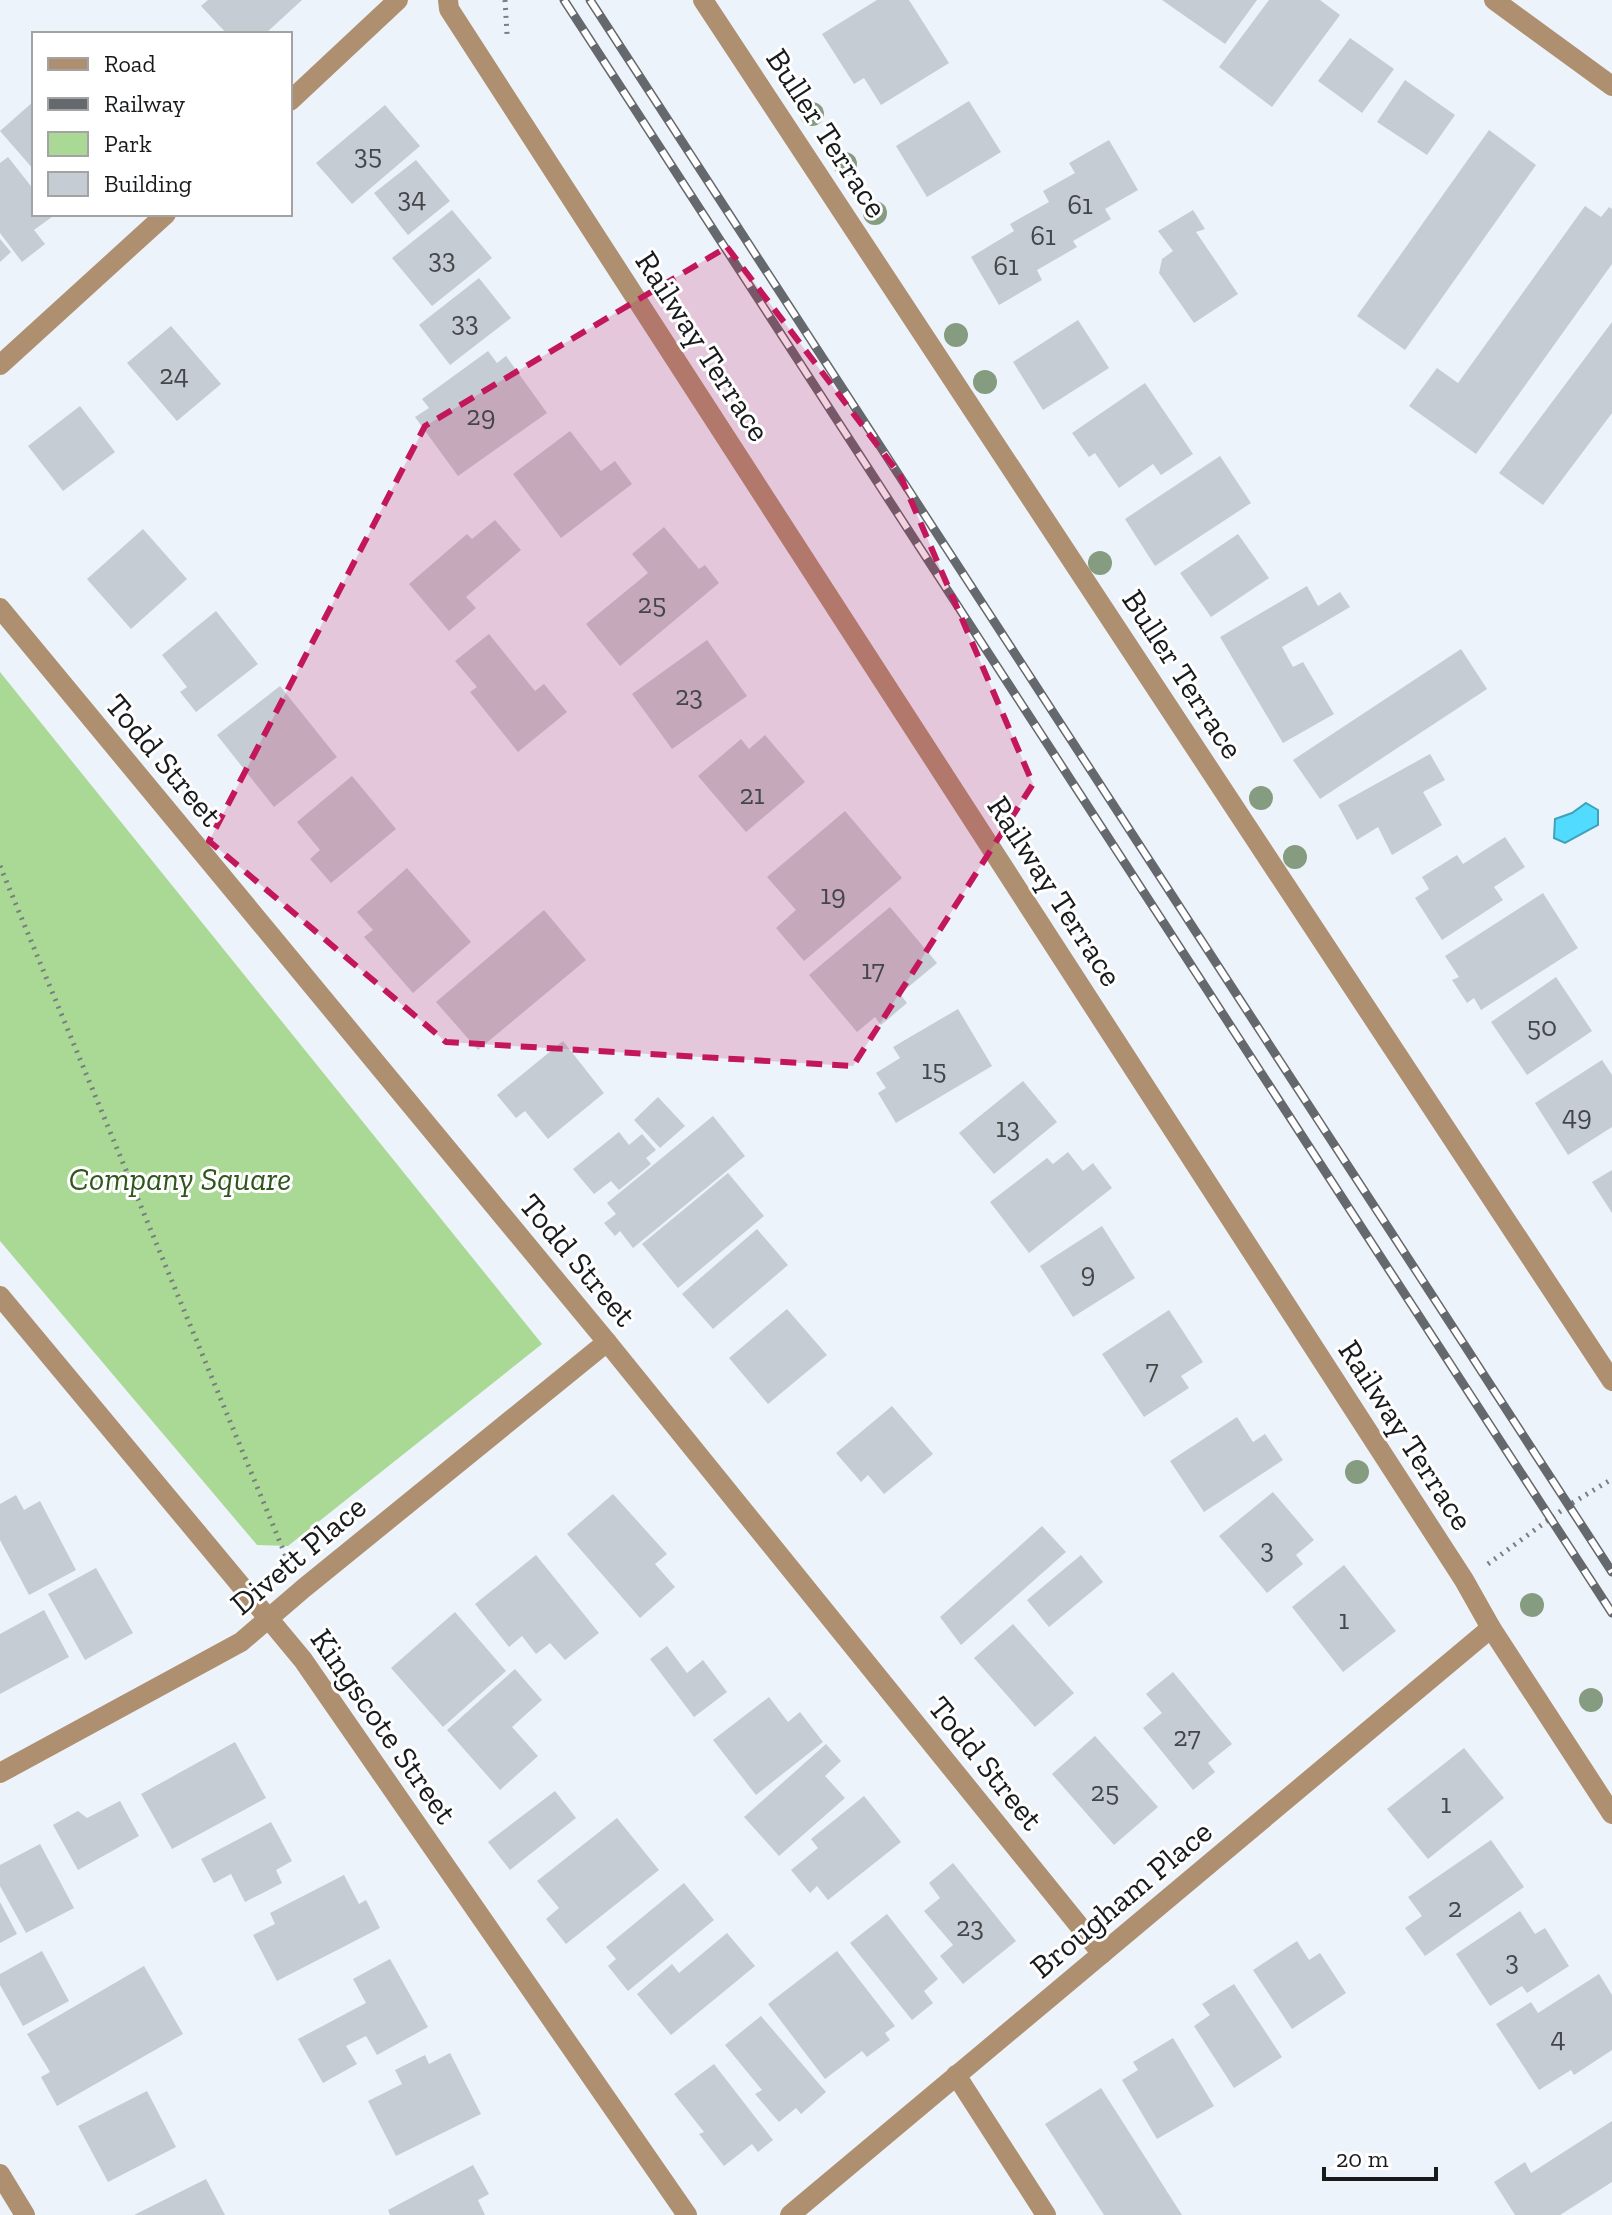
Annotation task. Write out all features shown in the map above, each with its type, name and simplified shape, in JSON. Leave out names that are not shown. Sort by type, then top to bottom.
[{"type":"street","points":[[292,99],[398,0]]},
{"type":"street","name":"Railway Terrace","points":[[448,0],[449,9],[1612,1814]]},
{"type":"street","name":"Buller Terrace","points":[[703,0],[1612,1381]]},
{"type":"street","points":[[1494,0],[1612,86]]},
{"type":"street","points":[[0,365],[164,216]]},
{"type":"street","name":"Todd Street","points":[[0,608],[607,1342],[1102,1954]]},
{"type":"street","name":"Kingscote Street","points":[[0,1296],[303,1660],[687,2215]]},
{"type":"street","name":"Divett Place","points":[[0,1773],[241,1642],[607,1342]]},
{"type":"street","name":"Brougham Place","points":[[790,2215],[1491,1628]]},
{"type":"street","points":[[956,2075],[1046,2215]]},
{"type":"street","points":[[0,2174],[25,2215]]},
{"type":"path","points":[[505,0],[507,34]]},
{"type":"path","points":[[0,866],[287,1559]]},
{"type":"path","points":[[1464,1580],[1569,1505],[1612,1479]]},
{"type":"highlighted area","points":[[727,247],[900,475],[1033,784],[853,1066],[446,1042],[209,841],[425,426]]},
{"type":"green space","name":"Company Square","points":[[0,672],[542,1344],[288,1546],[257,1545],[0,1241]]},
{"type":"water","points":[[1586,803],[1598,810],[1598,825],[1565,843],[1554,838],[1555,819],[1572,813]]},
{"type":"building","points":[[208,0],[302,0],[267,32],[225,32],[201,6]]},
{"type":"building","points":[[877,0],[909,0],[949,63],[881,105],[864,78],[854,84],[822,34]]},
{"type":"building","points":[[1162,0],[1257,0],[1225,44]]},
{"type":"building","points":[[1269,0],[1320,0],[1340,15],[1272,107],[1219,67]]},
{"type":"building","points":[[1350,38],[1394,69],[1362,113],[1318,81]]},
{"type":"building","points":[[1405,80],[1455,115],[1427,155],[1377,122]]},
{"type":"building","points":[[969,101],[1001,152],[927,197],[896,146]]},
{"type":"building","points":[[32,103],[32,168],[0,131]]},
{"type":"building","points":[[385,105],[420,146],[352,204],[316,163]]},
{"type":"building","points":[[1489,130],[1536,165],[1405,350],[1357,316]]},
{"type":"building","points":[[1109,140],[1138,190],[1105,209],[1111,219],[1073,241],[1077,247],[1037,270],[1042,280],[999,305],[971,257],[1014,231],[1010,224],[1049,202],[1043,191],[1075,173],[1069,163]]},
{"type":"building","points":[[8,157],[32,187],[32,216],[53,216],[34,230],[45,244],[22,262],[0,233],[0,163]]},
{"type":"building","points":[[416,160],[450,201],[408,235],[374,193]]},
{"type":"building","points":[[1585,206],[1601,217],[1609,207],[1612,209],[1612,264],[1476,454],[1409,406],[1437,368],[1458,383]]},
{"type":"building","points":[[452,210],[492,258],[432,306],[392,258]]},
{"type":"building","points":[[1193,210],[1205,229],[1196,232],[1238,294],[1194,323],[1159,273],[1162,259],[1173,251],[1158,231]]},
{"type":"building","points":[[0,239],[11,252],[0,262]]},
{"type":"building","points":[[479,278],[511,318],[450,365],[419,325]]},
{"type":"building","points":[[1078,320],[1109,368],[1043,410],[1013,362]]},
{"type":"building","points":[[1612,322],[1612,413],[1543,505],[1499,473]]},
{"type":"building","points":[[171,326],[221,384],[177,421],[127,363]]},
{"type":"building","points":[[488,351],[497,363],[506,356],[547,413],[458,476],[415,417],[429,408],[422,399]]},
{"type":"building","points":[[1145,383],[1193,454],[1161,475],[1153,464],[1119,488],[1095,453],[1089,457],[1072,433]]},
{"type":"building","points":[[80,406],[115,452],[63,491],[28,446]]},
{"type":"building","points":[[570,431],[601,471],[615,461],[632,484],[561,538],[513,474]]},
{"type":"building","points":[[1220,456],[1251,503],[1155,566],[1125,519]]},
{"type":"building","points":[[495,520],[521,550],[466,597],[476,608],[449,631],[409,584],[467,534],[472,539]]},
{"type":"building","points":[[664,527],[699,569],[705,565],[719,583],[620,666],[586,624],[648,573],[632,554]]},
{"type":"building","points":[[143,529],[187,579],[131,629],[87,579]]},
{"type":"building","points":[[1238,534],[1269,578],[1211,617],[1180,573]]},
{"type":"building","points":[[1307,586],[1318,606],[1340,592],[1350,607],[1282,647],[1293,667],[1303,662],[1334,714],[1283,743],[1220,637]]},
{"type":"building","points":[[216,611],[258,664],[196,712],[180,692],[187,687],[162,655]]},
{"type":"building","points":[[489,634],[535,691],[544,684],[567,712],[518,752],[470,692],[477,687],[455,661]]},
{"type":"building","points":[[707,640],[747,696],[672,749],[632,694]]},
{"type":"building","points":[[1461,649],[1487,689],[1320,799],[1293,760]]},
{"type":"building","points":[[280,686],[337,757],[274,807],[217,735]]},
{"type":"building","points":[[765,735],[805,782],[746,832],[698,776],[741,739],[749,749]]},
{"type":"building","points":[[1430,754],[1445,780],[1423,792],[1442,825],[1392,855],[1378,827],[1357,840],[1338,805]]},
{"type":"building","points":[[352,776],[396,829],[331,883],[310,859],[320,850],[297,822]]},
{"type":"building","points":[[845,811],[902,878],[804,961],[776,928],[796,910],[767,877]]},
{"type":"building","points":[[1505,837],[1525,867],[1494,887],[1503,900],[1442,940],[1415,898],[1429,889],[1422,877],[1457,855],[1463,864]]},
{"type":"building","points":[[407,868],[471,942],[413,993],[364,937],[373,930],[357,912]]},
{"type":"building","points":[[1543,893],[1578,948],[1481,1010],[1474,998],[1467,1003],[1452,980],[1459,977],[1445,956]]},
{"type":"building","points":[[890,907],[937,963],[900,994],[907,1003],[881,1025],[875,1017],[857,1032],[809,975]]},
{"type":"building","points":[[544,910],[586,960],[478,1050],[436,1002]]},
{"type":"building","points":[[1556,977],[1592,1031],[1527,1075],[1491,1022]]},
{"type":"building","points":[[958,1009],[992,1066],[896,1123],[878,1093],[886,1088],[876,1073],[900,1058],[893,1047]]},
{"type":"building","points":[[563,1041],[604,1093],[548,1139],[525,1111],[516,1118],[497,1095]]},
{"type":"building","points":[[1602,1060],[1612,1075],[1612,1127],[1568,1155],[1535,1103]]},
{"type":"building","points":[[1023,1081],[1057,1122],[994,1174],[959,1133]]},
{"type":"building","points":[[658,1097],[685,1126],[660,1148],[634,1120]]},
{"type":"building","points":[[713,1116],[745,1156],[633,1248],[620,1231],[615,1236],[604,1223],[616,1214],[607,1203]]},
{"type":"building","points":[[619,1132],[629,1145],[642,1134],[656,1150],[646,1158],[651,1164],[619,1190],[611,1181],[594,1194],[573,1169]]},
{"type":"building","points":[[1068,1152],[1083,1171],[1093,1163],[1112,1188],[1029,1253],[990,1202],[1047,1158],[1053,1164]]},
{"type":"building","points":[[1612,1170],[1612,1213],[1592,1182]]},
{"type":"building","points":[[728,1173],[764,1216],[678,1288],[642,1244]]},
{"type":"building","points":[[1102,1226],[1135,1278],[1073,1317],[1040,1266]]},
{"type":"building","points":[[757,1229],[788,1265],[713,1329],[682,1294]]},
{"type":"building","points":[[787,1309],[827,1355],[768,1404],[729,1358]]},
{"type":"building","points":[[1169,1310],[1203,1362],[1181,1376],[1189,1388],[1144,1417],[1102,1354]]},
{"type":"building","points":[[892,1406],[933,1454],[884,1494],[868,1475],[861,1482],[836,1453]]},
{"type":"building","points":[[1237,1417],[1253,1442],[1265,1434],[1283,1460],[1204,1512],[1170,1461]]},
{"type":"building","points":[[1273,1492],[1314,1540],[1296,1555],[1303,1564],[1267,1593],[1219,1536]]},
{"type":"building","points":[[613,1494],[667,1554],[655,1564],[675,1587],[640,1618],[567,1534]]},
{"type":"building","points":[[16,1495],[24,1510],[40,1501],[76,1570],[29,1595],[0,1540],[0,1504]]},
{"type":"building","points":[[1042,1526],[1066,1552],[961,1645],[940,1617]]},
{"type":"building","points":[[536,1555],[599,1633],[565,1660],[550,1643],[536,1654],[522,1636],[509,1647],[475,1604]]},
{"type":"building","points":[[1081,1555],[1103,1582],[1049,1627],[1027,1600]]},
{"type":"building","points":[[1344,1565],[1396,1631],[1343,1672],[1292,1607]]},
{"type":"building","points":[[96,1568],[133,1633],[85,1660],[48,1594]]},
{"type":"building","points":[[44,1610],[69,1657],[0,1694],[0,1634]]},
{"type":"building","points":[[455,1612],[506,1671],[443,1727],[391,1668]]},
{"type":"building","points":[[1013,1624],[1074,1693],[1035,1727],[974,1658]]},
{"type":"building","points":[[667,1646],[687,1673],[703,1660],[727,1692],[694,1717],[650,1659]]},
{"type":"building","points":[[515,1669],[542,1700],[512,1727],[538,1756],[500,1790],[447,1730]]},
{"type":"building","points":[[1173,1672],[1232,1744],[1208,1763],[1215,1772],[1193,1790],[1143,1728],[1162,1713],[1146,1694]]},
{"type":"building","points":[[769,1697],[788,1722],[800,1712],[823,1742],[756,1795],[713,1740]]},
{"type":"building","points":[[1095,1736],[1158,1807],[1114,1845],[1052,1774]]},
{"type":"building","points":[[235,1742],[266,1798],[172,1849],[141,1794]]},
{"type":"building","points":[[826,1744],[841,1761],[825,1776],[845,1798],[779,1856],[744,1817]]},
{"type":"building","points":[[1464,1748],[1504,1798],[1428,1859],[1387,1809]]},
{"type":"building","points":[[555,1791],[576,1818],[510,1870],[488,1842]]},
{"type":"building","points":[[864,1796],[901,1842],[828,1900],[817,1886],[810,1893],[791,1870],[818,1848],[811,1839]]},
{"type":"building","points":[[120,1801],[139,1836],[78,1870],[53,1825],[78,1811],[87,1818]]},
{"type":"building","points":[[617,1818],[659,1870],[566,1944],[546,1919],[559,1908],[537,1881]]},
{"type":"building","points":[[271,1822],[292,1861],[276,1870],[282,1883],[245,1902],[231,1874],[214,1883],[201,1859]]},
{"type":"building","points":[[1491,1840],[1524,1887],[1425,1956],[1405,1928],[1422,1916],[1408,1897]]},
{"type":"building","points":[[40,1844],[74,1908],[26,1933],[0,1886],[0,1865]]},
{"type":"building","points":[[953,1863],[1016,1941],[963,1984],[940,1956],[953,1945],[924,1911],[940,1898],[929,1883]]},
{"type":"building","points":[[344,1875],[359,1904],[366,1900],[380,1928],[277,1981],[253,1935],[275,1924],[270,1913]]},
{"type":"building","points":[[684,1883],[714,1920],[628,1991],[608,1966],[616,1959],[606,1947]]},
{"type":"building","points":[[0,1902],[17,1934],[0,1943]]},
{"type":"building","points":[[1520,1911],[1535,1934],[1545,1928],[1569,1966],[1527,1993],[1522,1986],[1490,2006],[1456,1954]]},
{"type":"building","points":[[887,1914],[938,1979],[924,1991],[933,2003],[912,2020],[850,1943]]},
{"type":"building","points":[[727,1933],[755,1966],[671,2035],[637,1994],[672,1964],[679,1973]]},
{"type":"building","points":[[1297,1941],[1309,1960],[1320,1953],[1346,1993],[1292,2029],[1253,1970]]},
{"type":"building","points":[[42,1951],[69,2001],[23,2026],[0,1985],[0,1974]]},
{"type":"building","points":[[837,1951],[895,2026],[885,2033],[890,2040],[867,2057],[862,2051],[825,2079],[768,2004]]},
{"type":"building","points":[[390,1959],[428,2027],[377,2055],[366,2036],[346,2046],[357,2064],[323,2083],[298,2039],[366,2003],[353,1979]]},
{"type":"building","points":[[144,1966],[183,2034],[57,2106],[41,2077],[50,2072],[27,2034]]},
{"type":"building","points":[[1599,1974],[1612,1995],[1612,2050],[1574,2075],[1571,2070],[1539,2090],[1496,2024],[1531,2002],[1538,2013]]},
{"type":"building","points":[[1234,1984],[1282,2057],[1234,2088],[1194,2026],[1210,2015],[1202,2004]]},
{"type":"building","points":[[761,2016],[826,2092],[801,2114],[796,2108],[779,2122],[755,2094],[762,2090],[725,2045]]},
{"type":"building","points":[[1173,2038],[1214,2106],[1157,2139],[1122,2080],[1138,2070],[1133,2062]]},
{"type":"building","points":[[450,2053],[481,2114],[396,2156],[368,2101],[402,2084],[395,2070],[425,2055],[429,2064]]},
{"type":"building","points":[[714,2064],[773,2140],[758,2152],[752,2144],[724,2166],[699,2134],[704,2132],[674,2094]]},
{"type":"building","points":[[1101,2088],[1182,2215],[1104,2215],[1045,2124]]},
{"type":"building","points":[[147,2091],[176,2147],[108,2182],[78,2126]]},
{"type":"building","points":[[1612,2121],[1612,2182],[1560,2215],[1515,2215],[1494,2182],[1525,2162],[1531,2173]]},
{"type":"building","points":[[473,2165],[489,2194],[478,2200],[485,2215],[390,2215],[388,2210]]},
{"type":"building","points":[[206,2179],[225,2215],[134,2215]]},
{"type":"railway","points":[[564,0],[1612,1613]]},
{"type":"railway","points":[[590,0],[1612,1572]]}]
